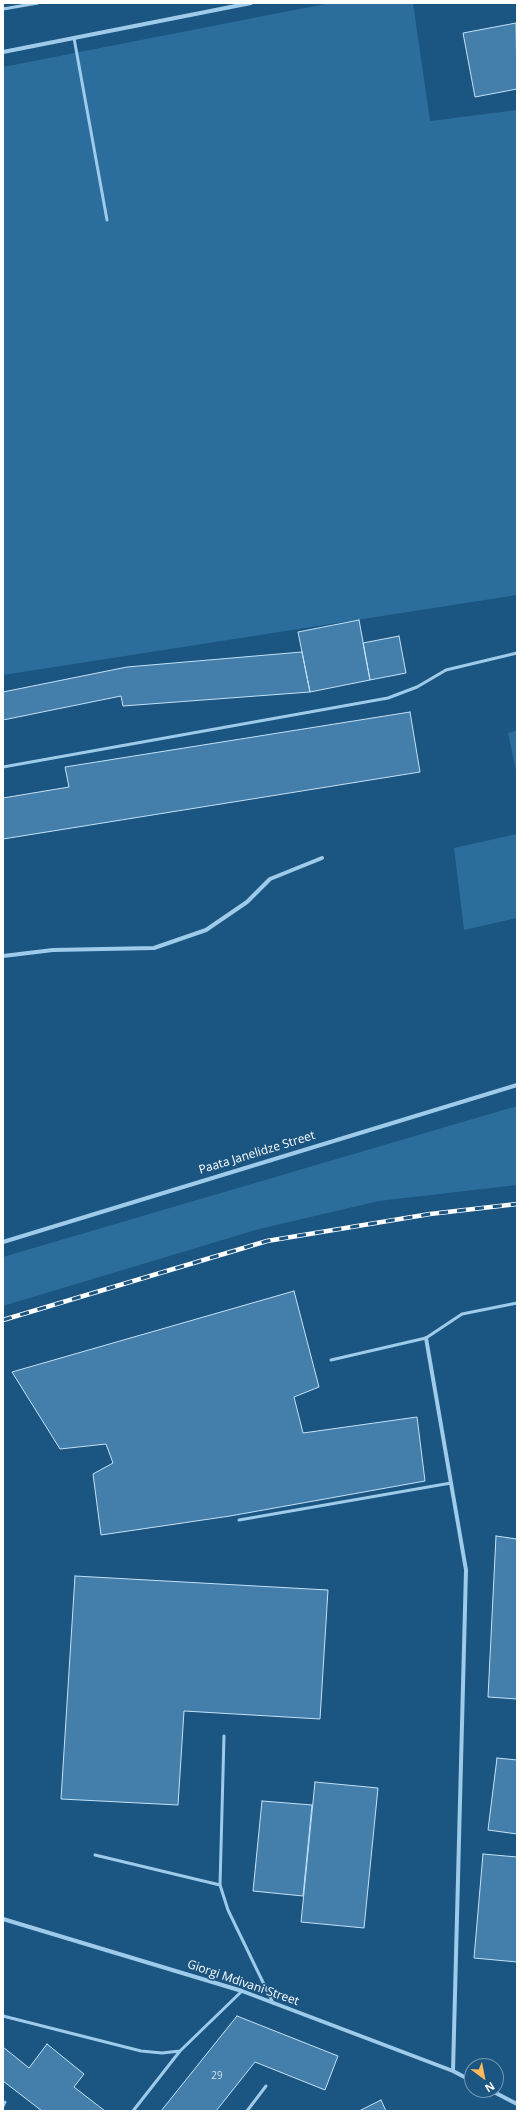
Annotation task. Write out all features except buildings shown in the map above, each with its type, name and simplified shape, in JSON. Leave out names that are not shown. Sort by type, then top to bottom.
[{"type":"street","points":[[3,52],[251,3]]},
{"type":"street","points":[[3,956],[53,950],[154,948],[206,930],[247,902],[270,879],[322,858]]},
{"type":"street","name":"Paata Janelidze Street","points":[[3,1242],[517,1085]]},
{"type":"street","points":[[426,1338],[466,1570],[453,2071]]},
{"type":"street","name":"Giorgi Mdivani Street","points":[[3,1920],[242,1991],[453,2071],[464,2077]]},
{"type":"street","points":[[504,2097],[517,2104]]},
{"type":"lane","points":[[3,9],[38,3]]},
{"type":"lane","points":[[74,38],[107,220]]},
{"type":"lane","points":[[3,767],[388,698],[417,687],[446,670],[517,653]]},
{"type":"lane","points":[[331,1360],[426,1338],[462,1314],[517,1303]]},
{"type":"lane","points":[[239,1520],[451,1484]]},
{"type":"lane","points":[[224,1736],[220,1885],[228,1910],[273,2003]]},
{"type":"lane","points":[[95,1855],[220,1885]]},
{"type":"lane","points":[[133,2111],[180,2051],[242,1991]]},
{"type":"lane","points":[[3,2016],[141,2051],[162,2053],[180,2051]]},
{"type":"lane","points":[[247,2111],[266,2086]]},
{"type":"shaded area","points":[[330,3],[413,3],[430,121],[517,110],[517,595],[3,675],[3,67]]},
{"type":"shaded area","points":[[517,730],[517,775],[508,733]]},
{"type":"shaded area","points":[[517,834],[517,918],[464,930],[454,848]]},
{"type":"shaded area","points":[[517,1106],[517,1185],[379,1201],[259,1229],[3,1306],[3,1257]]},
{"type":"railway","points":[[3,1320],[267,1241],[430,1214],[517,1204]]}]
